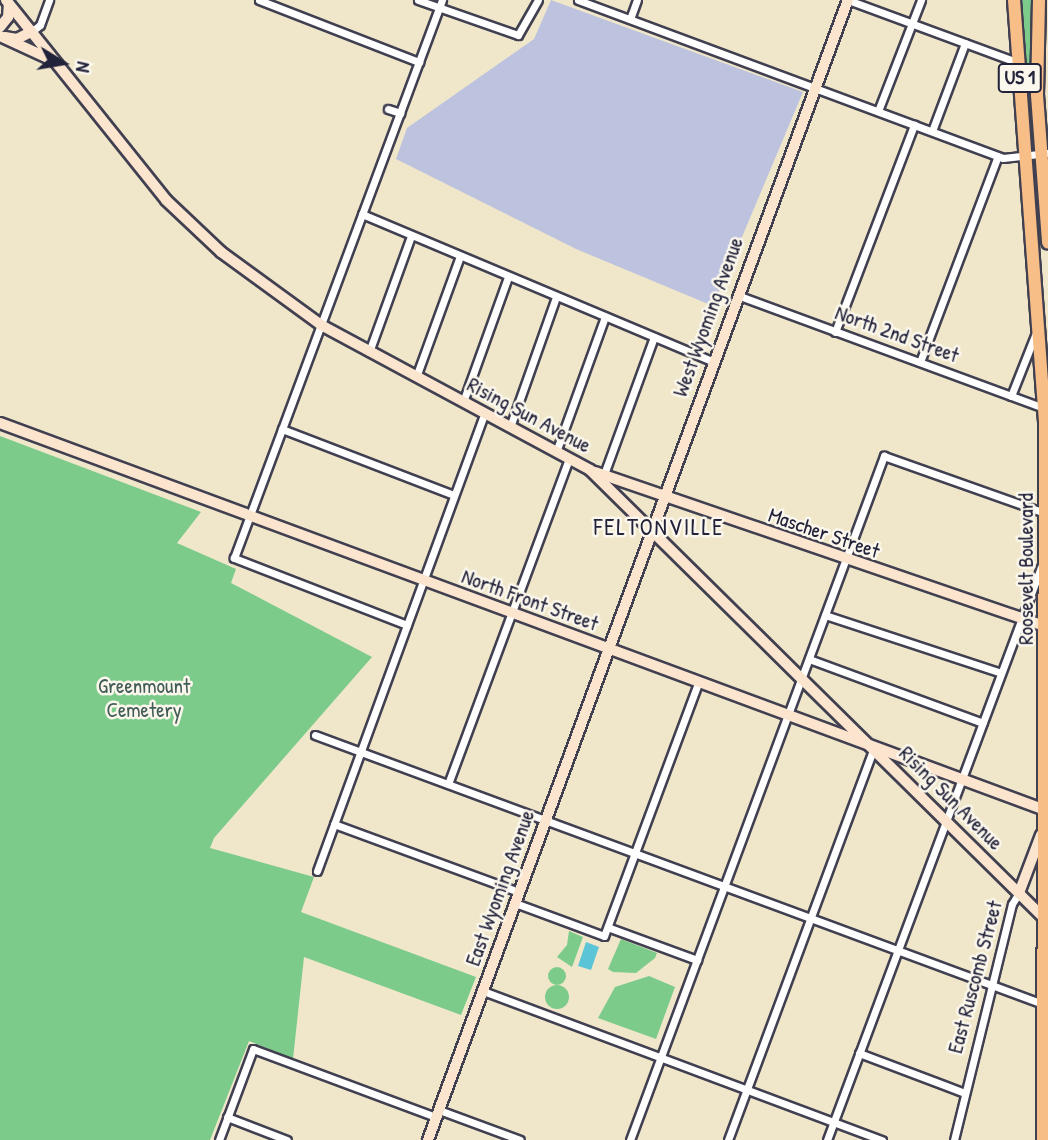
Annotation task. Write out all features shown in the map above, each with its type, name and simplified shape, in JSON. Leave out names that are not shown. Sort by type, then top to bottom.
[{"type":"highway","name":"Roosevelt Boulevard","points":[[1014,0],[1045,408],[1046,920],[1043,1140]]},
{"type":"highway","name":"US 1","points":[[1039,0],[1048,243]]},
{"type":"highway","points":[[1039,326],[1048,348]]},
{"type":"highway","points":[[1044,771],[1048,754]]},
{"type":"street","points":[[0,36],[17,39],[31,32],[40,25],[49,0]]},
{"type":"street","points":[[259,0],[419,62]]},
{"type":"street","points":[[418,0],[440,4],[518,34],[538,0]]},
{"type":"street","points":[[578,0],[998,156],[1026,157],[1045,154]]},
{"type":"street","points":[[630,19],[637,0]]},
{"type":"street","points":[[848,0],[1019,64]]},
{"type":"street","name":"West Wyoming Avenue","points":[[607,649],[736,295],[848,0]]},
{"type":"street","points":[[878,111],[921,0]]},
{"type":"street","points":[[0,27],[8,17],[7,2]]},
{"type":"street","name":"Rising Sun Avenue","points":[[7,2],[166,200],[221,251],[321,325],[590,470],[649,533],[874,748],[1046,920]]},
{"type":"street","points":[[407,625],[233,558],[440,4]]},
{"type":"street","points":[[0,36],[51,60]]},
{"type":"street","points":[[932,131],[965,43]]},
{"type":"street","points":[[388,109],[400,113]]},
{"type":"street","points":[[835,332],[914,125]]},
{"type":"street","points":[[919,362],[998,156]]},
{"type":"street","points":[[362,214],[712,361]]},
{"type":"street","points":[[369,352],[411,236]]},
{"type":"street","points":[[416,377],[460,256]]},
{"type":"street","points":[[463,402],[508,277]]},
{"type":"street","name":"North 2nd Street","points":[[736,295],[1045,408]]},
{"type":"street","points":[[510,427],[556,297]]},
{"type":"street","points":[[556,452],[605,317]]},
{"type":"street","points":[[1011,396],[1039,326]]},
{"type":"street","points":[[603,477],[653,337]]},
{"type":"street","points":[[317,871],[484,414]]},
{"type":"street","name":"North Front Street","points":[[0,423],[1046,811]]},
{"type":"street","points":[[282,429],[454,495]]},
{"type":"street","points":[[630,1140],[884,456],[1045,513]]},
{"type":"street","points":[[448,784],[569,459]]},
{"type":"street","name":"Mascher Street","points":[[590,470],[603,477],[844,560],[1046,626]]},
{"type":"street","points":[[827,1140],[1045,557]]},
{"type":"street","points":[[825,615],[1001,673]]},
{"type":"street","name":"East Wyoming Avenue","points":[[428,1140],[607,649]]},
{"type":"street","points":[[809,659],[983,723]]},
{"type":"street","points":[[514,903],[604,936],[610,928],[698,683]]},
{"type":"street","points":[[315,735],[1043,1004]]},
{"type":"street","points":[[728,1140],[874,748]]},
{"type":"street","points":[[334,824],[519,892]]},
{"type":"street","name":"East Ruscomb Street","points":[[954,1140],[1012,904],[1044,828]]},
{"type":"street","points":[[610,928],[697,960]]},
{"type":"street","points":[[482,991],[882,1140]]},
{"type":"street","points":[[219,1140],[253,1049],[520,1140]]},
{"type":"street","points":[[859,1053],[965,1093]]},
{"type":"street","points":[[227,1117],[288,1140]]},
{"type":"shaded area","points":[[551,0],[803,92],[713,306],[576,249],[396,159],[407,128],[534,39]]},
{"type":"green space","points":[[1022,0],[1033,0],[1036,140],[1031,140]]},
{"type":"green space","name":"Greenmount Cemetery","points":[[0,436],[201,512],[177,543],[236,569],[231,583],[372,657],[214,838],[210,848],[314,877],[301,912],[476,977],[461,1015],[304,957],[293,1059],[249,1041],[210,1140],[0,1140]]},
{"type":"green space","points":[[569,931],[583,937],[572,967],[557,957],[567,945]]},
{"type":"green space","points":[[621,939],[657,953],[655,958],[636,973],[613,972],[608,969]]},
{"type":"green space","points":[[557,967],[563,970],[566,976],[563,982],[557,985],[551,982],[548,976],[551,970]]},
{"type":"green space","points":[[649,976],[675,987],[656,1039],[598,1018],[615,987]]},
{"type":"green space","points":[[557,985],[565,989],[569,997],[565,1005],[557,1009],[549,1005],[545,997],[549,989]]},
{"type":"water","points":[[586,942],[599,947],[591,970],[578,966]]},
{"type":"district","name":"FELTONVILLE","points":[[659,527]]}]
